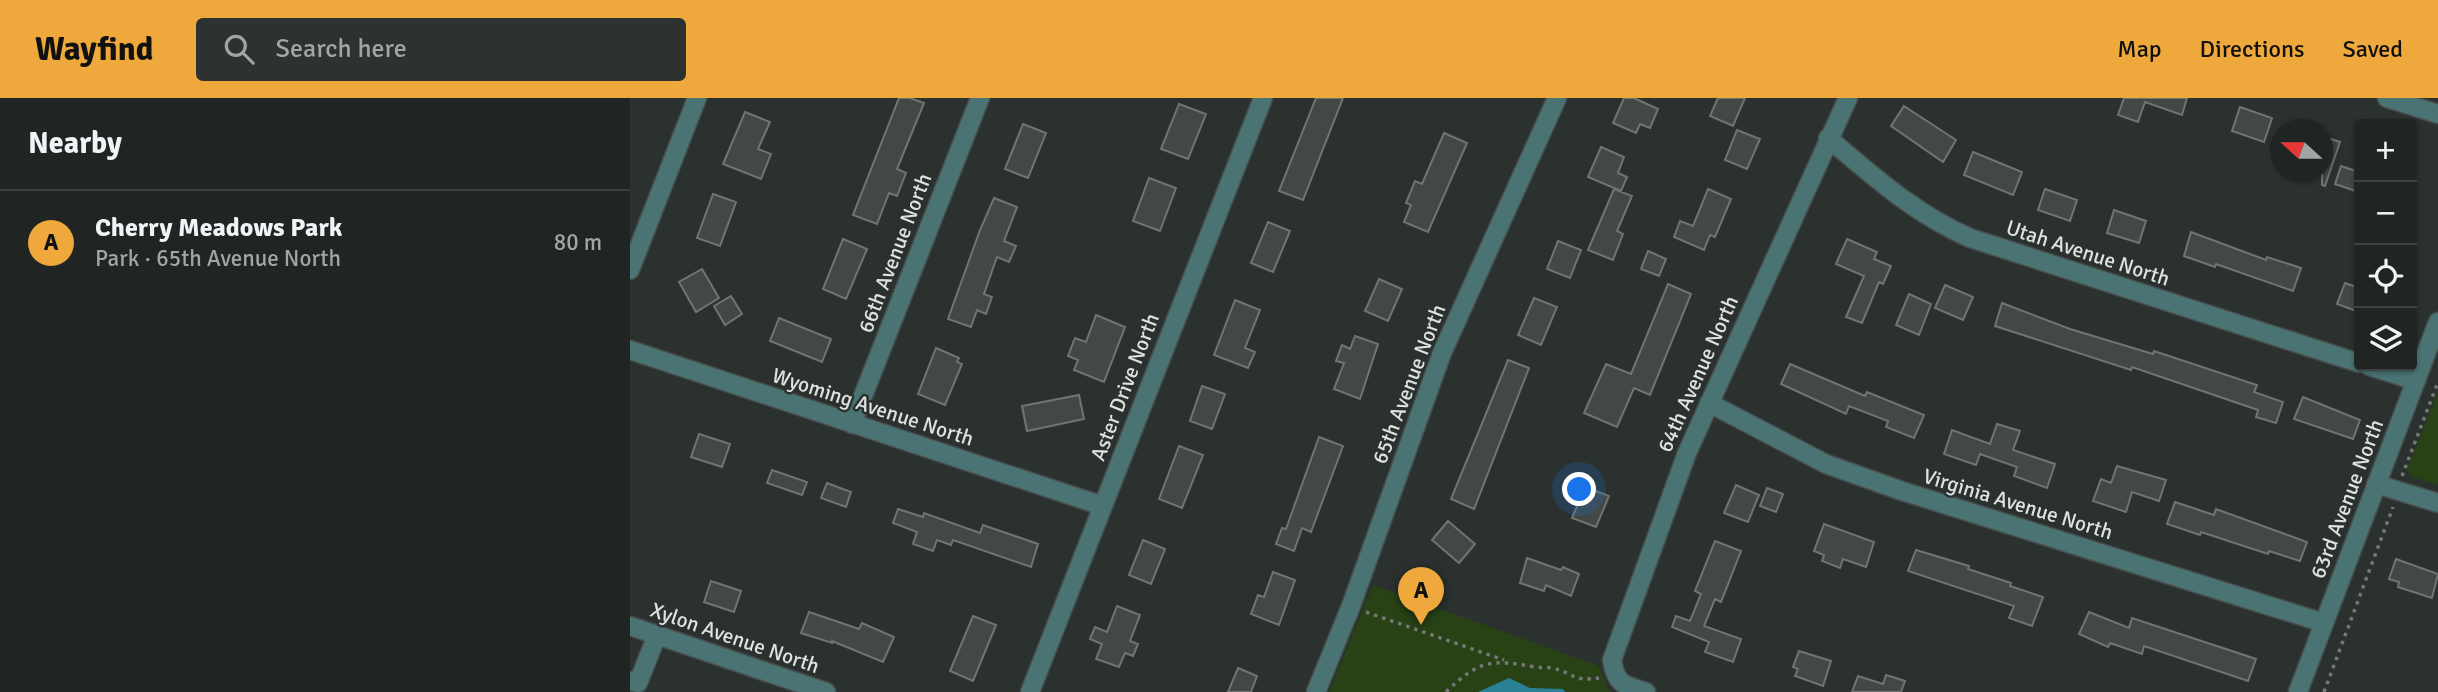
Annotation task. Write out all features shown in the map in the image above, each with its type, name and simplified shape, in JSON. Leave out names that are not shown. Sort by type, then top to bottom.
[{"type":"street","points":[[630,270],[697,98]]},
{"type":"street","name":"66th Avenue North","points":[[852,424],[980,98]]},
{"type":"street","name":"Aster Drive North","points":[[1030,692],[1263,98]]},
{"type":"street","name":"65th Avenue North","points":[[1316,692],[1351,606],[1442,354],[1557,98]]},
{"type":"street","name":"64th Avenue North","points":[[1614,675],[1612,660],[1687,453],[1848,98]]},
{"type":"street","points":[[2387,98],[2438,114]]},
{"type":"street","name":"Utah Avenue North","points":[[1829,138],[1917,210],[1944,227],[1997,249],[2354,361]]},
{"type":"street","name":"63rd Avenue North","points":[[2298,692],[2438,322]]},
{"type":"street","name":"Wyoming Avenue North","points":[[630,350],[1103,506]]},
{"type":"street","points":[[2385,371],[2416,381]]},
{"type":"street","name":"Virginia Avenue North","points":[[1709,402],[1826,464],[1902,491],[2324,623]]},
{"type":"street","points":[[2376,484],[2438,503]]},
{"type":"street","name":"Xylon Avenue North","points":[[630,626],[814,690]]},
{"type":"street","points":[[633,685],[657,635]]},
{"type":"street","points":[[1614,675],[1623,684],[1646,692]]},
{"type":"path","points":[[2324,692],[2438,382]]},
{"type":"path","points":[[1351,606],[1506,661],[1551,668],[1581,681],[1614,675]]},
{"type":"path","points":[[1446,692],[1466,673],[1488,663],[1506,661]]},
{"type":"green space","points":[[2438,391],[2438,485],[2413,477],[2407,470]]},
{"type":"green space","points":[[1373,585],[1599,666],[1608,690],[1613,692],[1329,692]]},
{"type":"water","points":[[1509,678],[1530,688],[1563,689],[1565,692],[1478,692]]},
{"type":"building","points":[[899,98],[910,98],[924,103],[897,169],[906,173],[897,196],[889,193],[877,224],[853,215]]},
{"type":"building","points":[[1316,98],[1343,98],[1303,200],[1279,191]]},
{"type":"building","points":[[1624,98],[1634,98],[1658,109],[1650,128],[1640,124],[1636,133],[1613,123]]},
{"type":"building","points":[[1718,98],[1745,98],[1733,126],[1710,116]]},
{"type":"building","points":[[2124,98],[2187,98],[2182,115],[2145,102],[2138,122],[2118,115]]},
{"type":"building","points":[[1179,104],[1206,114],[1188,159],[1161,149]]},
{"type":"building","points":[[1904,106],[1956,140],[1943,162],[1891,126]]},
{"type":"building","points":[[2240,107],[2272,118],[2264,142],[2232,131]]},
{"type":"building","points":[[745,112],[770,122],[758,149],[771,154],[761,179],[723,164]]},
{"type":"building","points":[[1023,124],[1046,133],[1028,178],[1005,169]]},
{"type":"building","points":[[1737,130],[1760,139],[1747,169],[1725,160]]},
{"type":"building","points":[[1444,133],[1467,143],[1428,232],[1404,222],[1411,205],[1406,203],[1415,181],[1422,184]]},
{"type":"building","points":[[2333,140],[2340,142],[2333,163]]},
{"type":"building","points":[[1601,147],[1624,157],[1618,173],[1627,177],[1621,191],[1588,177]]},
{"type":"building","points":[[1973,152],[2022,172],[2013,195],[1964,175]]},
{"type":"building","points":[[2341,166],[2354,170],[2354,190],[2335,184]]},
{"type":"building","points":[[1149,178],[1176,188],[1160,231],[1133,221]]},
{"type":"building","points":[[1614,189],[1632,196],[1617,231],[1623,234],[1613,260],[1588,250]]},
{"type":"building","points":[[1708,189],[1731,199],[1715,237],[1710,235],[1704,250],[1674,237],[1680,221],[1693,226]]},
{"type":"building","points":[[2045,189],[2077,200],[2070,221],[2038,210]]},
{"type":"building","points":[[713,194],[736,202],[720,246],[697,238]]},
{"type":"building","points":[[994,198],[1017,207],[1004,241],[1016,246],[1009,262],[997,257],[984,294],[992,297],[986,314],[977,310],[971,327],[948,319]]},
{"type":"building","points":[[2114,210],[2146,221],[2139,243],[2107,233]]},
{"type":"building","points":[[1268,222],[1290,231],[1273,272],[1251,263]]},
{"type":"building","points":[[2191,232],[2266,260],[2267,257],[2301,268],[2293,291],[2216,264],[2215,267],[2184,256]]},
{"type":"building","points":[[843,239],[867,249],[846,299],[823,289]]},
{"type":"building","points":[[1847,239],[1877,252],[1874,259],[1891,266],[1883,284],[1879,282],[1862,323],[1846,317],[1864,276],[1836,264]]},
{"type":"building","points":[[1558,241],[1581,250],[1570,278],[1547,269]]},
{"type":"building","points":[[1648,251],[1666,259],[1659,276],[1641,269]]},
{"type":"building","points":[[702,269],[719,298],[696,312],[679,282]]},
{"type":"building","points":[[1379,279],[1402,289],[1388,321],[1365,311]]},
{"type":"building","points":[[2345,283],[2354,286],[2354,310],[2337,304]]},
{"type":"building","points":[[1668,284],[1691,294],[1650,395],[1634,388],[1617,427],[1584,413],[1606,364],[1631,374]]},
{"type":"building","points":[[1945,285],[1973,297],[1963,320],[1935,308]]},
{"type":"building","points":[[1909,294],[1931,304],[1919,335],[1896,325]]},
{"type":"building","points":[[731,296],[742,314],[725,325],[714,306]]},
{"type":"building","points":[[1534,298],[1557,307],[1541,345],[1518,335]]},
{"type":"building","points":[[1235,300],[1260,310],[1245,348],[1255,352],[1248,368],[1214,355]]},
{"type":"building","points":[[2002,303],[2070,329],[2153,354],[2154,351],[2257,385],[2254,392],[2283,402],[2276,423],[2256,417],[2258,410],[2132,367],[2131,370],[1995,326]]},
{"type":"building","points":[[1096,315],[1125,327],[1104,382],[1074,370],[1078,360],[1068,356],[1075,338],[1086,342]]},
{"type":"building","points":[[779,318],[831,339],[822,362],[770,341]]},
{"type":"building","points":[[1355,336],[1378,344],[1360,399],[1334,389],[1344,363],[1336,361],[1342,345],[1350,349]]},
{"type":"building","points":[[936,348],[959,358],[957,362],[962,364],[945,405],[918,394]]},
{"type":"building","points":[[1508,360],[1529,368],[1474,509],[1451,499]]},
{"type":"building","points":[[1790,364],[1865,396],[1867,392],[1924,415],[1914,438],[1886,427],[1888,421],[1849,406],[1846,414],[1781,384]]},
{"type":"building","points":[[1202,386],[1225,394],[1212,429],[1190,421]]},
{"type":"building","points":[[1079,395],[1084,419],[1027,431],[1022,406]]},
{"type":"building","points":[[2303,397],[2360,420],[2353,439],[2294,419]]},
{"type":"building","points":[[1997,424],[2020,431],[2013,450],[2055,464],[2047,488],[2014,476],[2017,467],[1980,454],[1976,465],[1944,454],[1952,430],[1990,444]]},
{"type":"building","points":[[699,434],[730,444],[722,467],[691,457]]},
{"type":"building","points":[[1319,437],[1343,446],[1311,532],[1302,528],[1294,551],[1276,544],[1282,528],[1286,529]]},
{"type":"building","points":[[1179,446],[1203,455],[1182,508],[1159,499]]},
{"type":"building","points":[[2117,466],[2166,480],[2159,501],[2132,492],[2126,512],[2093,501],[2101,479],[2111,483]]},
{"type":"building","points":[[772,470],[807,482],[802,495],[767,483]]},
{"type":"building","points":[[827,483],[851,492],[846,507],[821,498]]},
{"type":"building","points":[[1736,485],[1759,495],[1748,522],[1724,513]]},
{"type":"building","points":[[1585,487],[1609,496],[1596,527],[1572,518]]},
{"type":"building","points":[[1767,488],[1783,494],[1776,512],[1760,506]]},
{"type":"building","points":[[2175,502],[2214,515],[2216,509],[2307,542],[2300,561],[2167,524]]},
{"type":"building","points":[[898,509],[923,517],[924,513],[980,533],[983,525],[1038,544],[1031,567],[953,540],[951,545],[937,540],[933,551],[913,544],[917,532],[893,523]]},
{"type":"building","points":[[1448,521],[1475,544],[1459,563],[1432,540]]},
{"type":"building","points":[[1824,524],[1874,542],[1866,567],[1843,559],[1840,568],[1822,561],[1824,555],[1814,551]]},
{"type":"building","points":[[1143,540],[1165,549],[1151,584],[1129,575]]},
{"type":"building","points":[[1715,541],[1741,551],[1721,602],[1715,599],[1704,626],[1741,639],[1733,662],[1705,652],[1709,642],[1672,627],[1676,616],[1690,621],[1701,594],[1695,591]]},
{"type":"building","points":[[1916,550],[1969,566],[1968,569],[2043,597],[2032,626],[2009,618],[2014,606],[1908,571]]},
{"type":"building","points":[[1527,558],[1579,574],[1571,596],[1546,585],[1544,591],[1520,583]]},
{"type":"building","points":[[2396,559],[2438,574],[2432,598],[2398,587],[2399,582],[2389,579]]},
{"type":"building","points":[[1273,572],[1295,580],[1279,625],[1251,614],[1258,595],[1264,597]]},
{"type":"building","points":[[711,581],[741,591],[734,612],[704,602]]},
{"type":"building","points":[[1117,606],[1140,615],[1130,641],[1138,644],[1133,656],[1125,653],[1119,667],[1096,659],[1102,644],[1090,639],[1095,627],[1107,632]]},
{"type":"building","points":[[809,612],[859,629],[862,623],[894,637],[883,662],[832,641],[801,633]]},
{"type":"building","points":[[2089,612],[2129,628],[2132,618],[2256,659],[2248,681],[2144,646],[2142,654],[2110,643],[2108,647],[2079,634]]},
{"type":"building","points":[[973,616],[996,625],[973,681],[950,671]]},
{"type":"building","points":[[1799,651],[1831,661],[1823,686],[1795,676],[1798,669],[1793,667]]},
{"type":"building","points":[[1238,668],[1257,676],[1251,692],[1228,692]]},
{"type":"building","points":[[1886,675],[1905,681],[1901,692],[1852,692],[1858,676],[1883,684]]},
{"type":"place","name":"Cherry Meadows Park","points":[[1421,625]]}]
